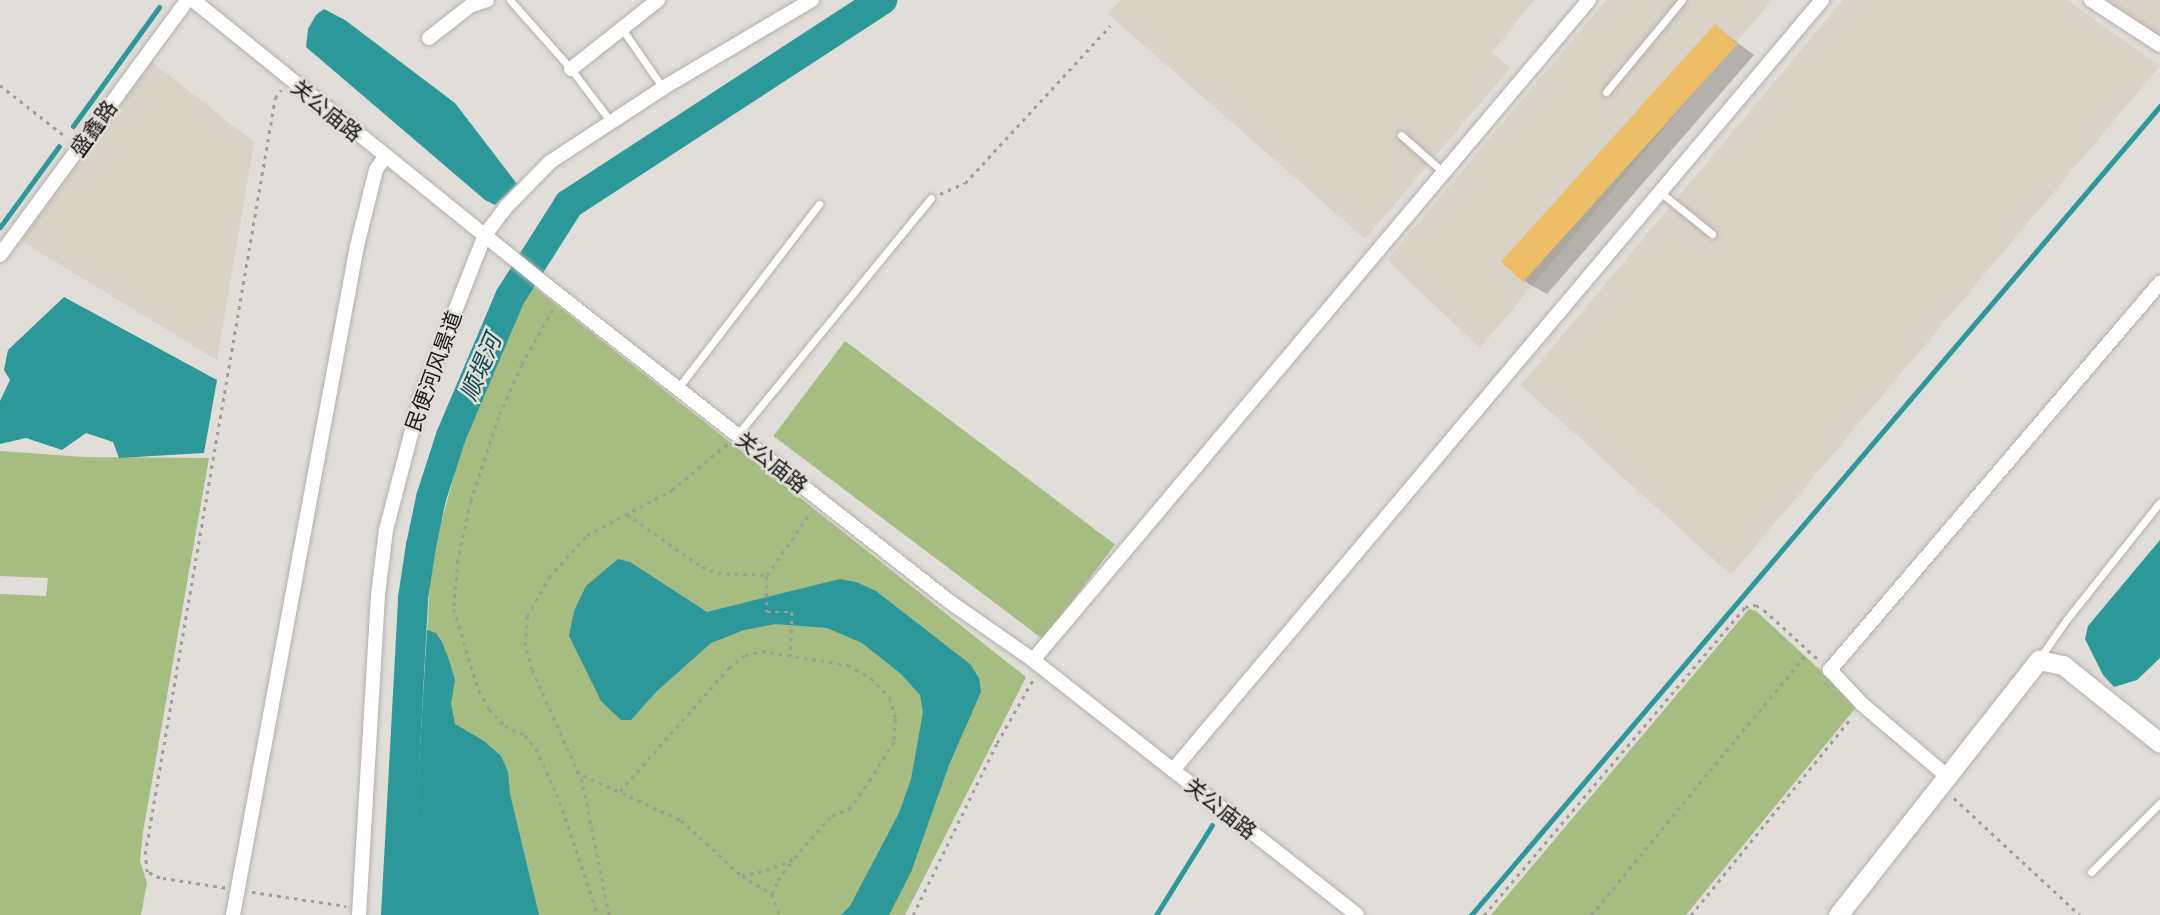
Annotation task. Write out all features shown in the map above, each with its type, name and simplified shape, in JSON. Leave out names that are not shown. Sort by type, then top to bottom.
[{"type":"street","name":"盛鑫路","points":[[0,255],[187,0]]},
{"type":"street","name":"关公庙路","points":[[192,0],[546,285],[950,602],[1037,664],[1357,915]]},
{"type":"street","points":[[429,38],[470,6],[487,0]]},
{"type":"street","points":[[571,69],[658,0]]},
{"type":"street","name":"民便河风景道","points":[[359,912],[378,596],[386,530],[419,403],[506,207],[550,162],[663,88],[811,0]]},
{"type":"street","points":[[1173,770],[1822,0]]},
{"type":"street","points":[[2091,0],[2160,45]]},
{"type":"street","points":[[1037,664],[1585,2]]},
{"type":"street","points":[[233,915],[357,246],[376,170],[385,156]]},
{"type":"street","points":[[1945,781],[1830,670],[2160,283]]},
{"type":"street","points":[[1838,915],[2039,660],[2063,666],[2160,743]]},
{"type":"lane","points":[[510,0],[571,69],[611,121]]},
{"type":"lane","points":[[1605,92],[1682,0]]},
{"type":"lane","points":[[622,29],[663,88]]},
{"type":"lane","points":[[1401,135],[1444,173]]},
{"type":"lane","points":[[1660,192],[1712,234]]},
{"type":"lane","points":[[737,435],[931,198]]},
{"type":"lane","points":[[678,388],[818,204]]},
{"type":"lane","points":[[2039,660],[2067,619],[2160,502]]},
{"type":"lane","points":[[2091,872],[2160,803]]},
{"type":"path","points":[[931,198],[965,184],[1110,26]]},
{"type":"path","points":[[291,80],[275,98],[145,854],[147,872],[160,878],[359,912]]},
{"type":"path","points":[[0,85],[79,147]]},
{"type":"path","points":[[561,296],[522,365],[499,416],[466,524],[458,560],[454,609],[480,691],[489,709],[505,726],[524,735],[537,749],[557,794],[598,915]]},
{"type":"path","points":[[608,915],[582,782],[532,670],[525,645],[527,616],[549,577],[587,535],[672,491],[737,435]]},
{"type":"path","points":[[791,656],[792,612],[766,612],[767,575],[820,500]]},
{"type":"path","points":[[627,514],[702,567],[718,573],[767,575]]},
{"type":"path","points":[[1484,915],[1745,607],[1756,605],[1830,670]]},
{"type":"path","points":[[620,791],[729,668],[745,655],[762,651],[848,665],[871,678],[890,698],[896,719],[894,742],[851,808],[831,817],[793,860],[778,880],[772,894]]},
{"type":"path","points":[[1591,915],[1809,651]]},
{"type":"path","points":[[914,915],[1037,664]]},
{"type":"path","points":[[1691,915],[1863,704]]},
{"type":"path","points":[[576,772],[681,820],[741,876],[772,894],[780,915]]},
{"type":"path","points":[[1945,781],[2080,915]]},
{"type":"path","points":[[741,876],[762,873],[793,860]]},
{"type":"shaded area","points":[[1121,0],[1534,0],[1492,52],[1510,68],[1365,239],[1108,14]]},
{"type":"shaded area","points":[[1606,0],[1772,0],[1480,348],[1387,260]]},
{"type":"shaded area","points":[[1843,0],[2067,0],[2160,66],[1731,575],[1521,385]]},
{"type":"shaded area","points":[[2106,0],[2160,0],[2160,36]]},
{"type":"shaded area","points":[[152,62],[254,142],[217,360],[21,241]]},
{"type":"green space","points":[[533,286],[1026,677],[905,915],[412,915],[431,560],[464,439],[500,343]]},
{"type":"green space","points":[[845,341],[1115,544],[1043,639],[773,436]]},
{"type":"green space","points":[[0,451],[85,457],[209,458],[143,832],[140,861],[147,883],[141,915],[0,915],[0,594],[46,596],[48,578],[0,576]]},
{"type":"green space","points":[[1749,609],[1756,611],[1858,705],[1686,915],[1491,915]]},
{"type":"water","points":[[324,9],[345,20],[455,103],[517,184],[495,205],[485,200],[306,47],[308,29],[316,15]]},
{"type":"water","points":[[64,297],[217,380],[204,453],[119,458],[113,442],[86,433],[62,450],[26,438],[0,444],[0,401],[10,380],[4,370],[8,350]]},
{"type":"water","points":[[2160,540],[2160,658],[2137,680],[2114,687],[2103,675],[2085,639],[2088,626]]},
{"type":"water","points":[[618,559],[630,562],[707,612],[840,579],[856,582],[876,591],[970,664],[979,678],[981,692],[949,765],[911,872],[889,915],[841,915],[850,906],[899,813],[911,779],[923,712],[920,695],[901,674],[862,643],[827,628],[775,624],[744,630],[711,643],[657,691],[631,720],[621,720],[601,701],[569,636],[574,611],[586,586]]},
{"type":"water","points":[[427,630],[436,633],[442,642],[455,680],[451,704],[455,724],[484,741],[501,756],[508,772],[510,794],[539,915],[410,915]]},
{"type":"building","points":[[1715,24],[1737,44],[1523,282],[1501,262]]},
{"type":"waterway","name":"顺堤河","points":[[396,915],[413,598],[421,546],[431,498],[451,436],[510,297],[569,204],[882,0]]},
{"type":"waterway","points":[[73,126],[159,7]]},
{"type":"waterway","points":[[1471,915],[2160,106]]},
{"type":"waterway","points":[[0,227],[59,146]]},
{"type":"waterway","points":[[1156,915],[1212,825]]}]
